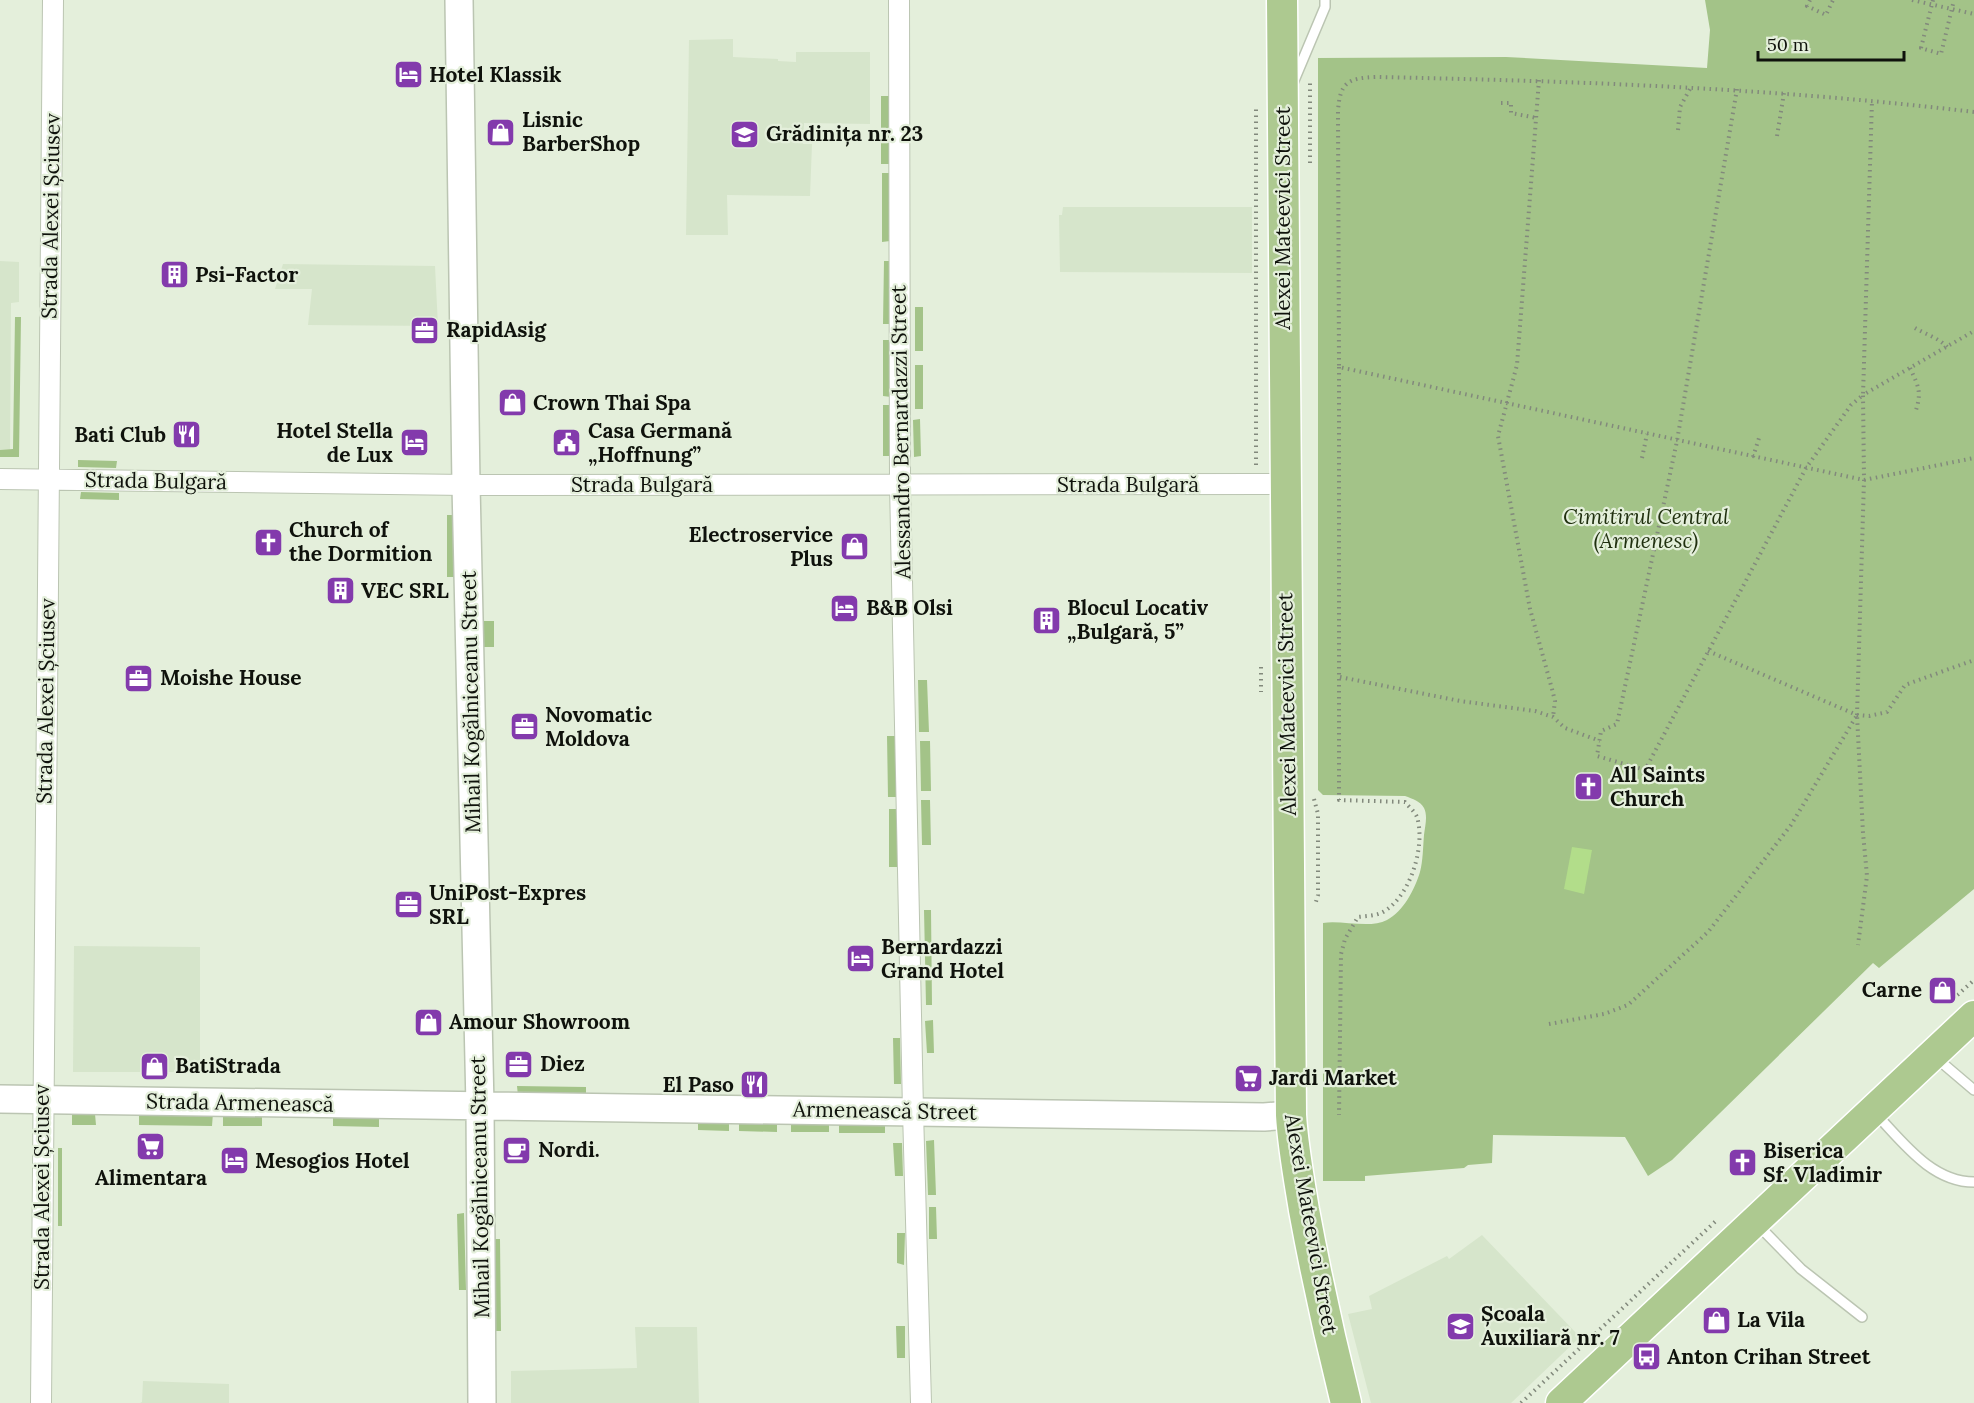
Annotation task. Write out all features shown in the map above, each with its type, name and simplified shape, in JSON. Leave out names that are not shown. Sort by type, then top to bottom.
[{"type":"main road","name":"Mihail Kogălniceanu Street","points":[[459,0],[466,485],[480,1106],[482,1403]]},
{"type":"main road","name":"Alexei Mateevici Street","points":[[1282,0],[1269,107],[1285,484],[1291,1115],[1293,1142],[1325,1319],[1346,1403]]},
{"type":"main road","points":[[1561,1403],[1933,1055],[1961,1010]]},
{"type":"main road","name":"Strada Armenească","points":[[0,1099],[480,1106]]},
{"type":"main road","name":"Armenească Street","points":[[480,1106],[1264,1117],[1291,1115]]},
{"type":"street","name":"Strada Alexei Șciusev","points":[[40,1403],[53,0]]},
{"type":"street","name":"Alessandro Bernardazzi Street","points":[[899,0],[900,484],[921,1403]]},
{"type":"street","name":"Strada Bulgară","points":[[0,479],[466,485],[1245,486],[1285,484]]},
{"type":"lane","points":[[1269,107],[1325,7],[1325,0]]},
{"type":"lane","points":[[1933,1055],[1974,1090]]},
{"type":"lane","points":[[1873,1111],[1931,1169],[1951,1179],[1974,1182]]},
{"type":"lane","points":[[1756,1222],[1801,1269],[1862,1317]]},
{"type":"path","points":[[1810,0],[1807,6],[1826,15],[1833,0]]},
{"type":"path","points":[[1912,0],[1974,14]]},
{"type":"path","points":[[1933,0],[1921,48],[1941,54],[1954,0]]},
{"type":"path","points":[[1340,1115],[1341,954],[1345,939],[1358,917],[1381,913],[1391,906],[1407,886],[1416,861],[1420,837],[1416,815],[1405,802],[1339,800],[1338,111],[1340,93],[1346,83],[1357,78],[1376,77],[1539,80],[1737,89],[1872,100],[1974,112]]},
{"type":"path","points":[[1539,80],[1517,365],[1498,436],[1530,609],[1555,701],[1553,717]]},
{"type":"path","points":[[1678,130],[1680,107],[1691,87]]},
{"type":"path","points":[[1737,89],[1677,441],[1617,724],[1601,731],[1597,756],[1645,770],[1806,468],[1851,405],[1863,395],[1974,331]]},
{"type":"path","points":[[1777,136],[1784,93]]},
{"type":"path","points":[[1858,945],[1867,876],[1857,715],[1864,480],[1863,395],[1872,100]]},
{"type":"path","points":[[1501,103],[1510,103],[1511,113],[1537,118]]},
{"type":"path","points":[[1256,469],[1269,107]]},
{"type":"path","points":[[1915,328],[1942,340],[1947,347]]},
{"type":"path","points":[[1339,367],[1864,480],[1974,458]]},
{"type":"path","points":[[1910,368],[1919,389],[1915,414]]},
{"type":"path","points":[[1642,458],[1647,434]]},
{"type":"path","points":[[1753,457],[1758,438]]},
{"type":"path","points":[[1708,651],[1857,715],[1869,716],[1887,712],[1905,685],[1974,660]]},
{"type":"path","points":[[1340,677],[1460,701],[1535,711],[1553,717],[1565,728],[1600,741]]},
{"type":"path","points":[[1549,1024],[1604,1014],[1628,1005],[1708,932],[1791,825],[1857,715]]},
{"type":"path","points":[[1961,1010],[1974,980]]},
{"type":"path","points":[[1521,1403],[1719,1218]]},
{"type":"shaded area","name":"Grădinița nr. 23","points":[[733,39],[733,57],[796,62],[796,52],[870,52],[870,124],[804,123],[803,144],[812,144],[810,196],[727,195],[728,235],[686,235],[689,40]]},
{"type":"shaded area","points":[[1063,207],[1252,207],[1252,273],[1060,272],[1059,215],[1062,215]]},
{"type":"shaded area","points":[[0,261],[19,262],[19,302],[11,303],[10,456],[0,456]]},
{"type":"shaded area","points":[[283,264],[435,266],[438,326],[308,325],[312,289],[275,289]]},
{"type":"shaded area","points":[[1572,847],[1592,850],[1584,894],[1564,889]]},
{"type":"shaded area","points":[[74,946],[200,947],[200,1072],[73,1072]]},
{"type":"shaded area","name":"Școala Auxiliară nr. 7","points":[[1482,1235],[1580,1337],[1511,1403],[1371,1403],[1348,1314],[1372,1309],[1369,1296],[1447,1256],[1449,1259]]},
{"type":"shaded area","points":[[635,1327],[697,1327],[699,1403],[511,1403],[511,1371],[637,1368]]},
{"type":"shaded area","points":[[143,1381],[229,1384],[229,1403],[140,1403],[142,1402]]},
{"type":"green space","name":"Cimitirul Central (Armenesc)","points":[[1705,0],[1974,0],[1974,889],[1879,968],[1873,963],[1672,1160],[1648,1176],[1625,1137],[1493,1135],[1492,1163],[1468,1165],[1464,1168],[1365,1176],[1365,1181],[1323,1181],[1323,923],[1380,923],[1398,912],[1412,893],[1420,872],[1426,818],[1424,808],[1416,800],[1405,796],[1323,795],[1318,790],[1318,58],[1506,57],[1707,68],[1710,30]]},
{"type":"green space","points":[[881,96],[889,96],[889,164],[881,164]]},
{"type":"green space","points":[[882,173],[890,173],[890,241],[882,242]]},
{"type":"green space","points":[[884,261],[891,261],[891,324],[883,324]]},
{"type":"green space","points":[[915,307],[923,307],[923,351],[915,351]]},
{"type":"green space","points":[[15,317],[21,317],[19,457],[0,457],[0,450],[13,449]]},
{"type":"green space","points":[[883,340],[891,340],[891,397],[883,396]]},
{"type":"green space","points":[[915,365],[923,365],[923,409],[915,409]]},
{"type":"green space","points":[[883,405],[891,405],[891,456],[883,456]]},
{"type":"green space","points":[[920,419],[921,456],[914,457],[913,420]]},
{"type":"green space","points":[[78,460],[117,461],[116,468],[78,467]]},
{"type":"green space","points":[[81,492],[119,493],[119,500],[80,499]]},
{"type":"green space","points":[[447,515],[456,515],[457,577],[447,577]]},
{"type":"green space","points":[[484,621],[494,621],[494,647],[484,647]]},
{"type":"green space","points":[[918,680],[927,680],[929,732],[919,732]]},
{"type":"green space","points":[[887,736],[896,736],[898,797],[888,797]]},
{"type":"green space","points":[[920,741],[930,741],[931,791],[921,791]]},
{"type":"green space","points":[[921,800],[930,800],[931,845],[922,845]]},
{"type":"green space","points":[[889,809],[898,809],[898,867],[889,867]]},
{"type":"green space","points":[[924,910],[931,910],[932,1005],[926,1005]]},
{"type":"green space","points":[[933,1020],[934,1053],[927,1053],[925,1021]]},
{"type":"green space","points":[[893,1038],[900,1038],[901,1084],[894,1084]]},
{"type":"green space","points":[[517,1086],[586,1087],[586,1096],[518,1096]]},
{"type":"green space","points":[[139,1113],[213,1113],[212,1126],[139,1125]]},
{"type":"green space","points":[[95,1114],[96,1125],[72,1125],[72,1115]]},
{"type":"green space","points":[[223,1114],[262,1114],[262,1126],[223,1126]]},
{"type":"green space","points":[[333,1115],[379,1115],[379,1127],[333,1126]]},
{"type":"green space","points":[[729,1119],[729,1131],[698,1130],[698,1120]]},
{"type":"green space","points":[[739,1120],[777,1121],[777,1132],[739,1131]]},
{"type":"green space","points":[[791,1120],[829,1121],[829,1132],[791,1132]]},
{"type":"green space","points":[[839,1121],[885,1121],[885,1133],[839,1133]]},
{"type":"green space","points":[[934,1140],[936,1195],[928,1195],[926,1141]]},
{"type":"green space","points":[[893,1143],[902,1143],[903,1176],[895,1176]]},
{"type":"green space","points":[[58,1148],[62,1148],[62,1226],[58,1226]]},
{"type":"green space","points":[[929,1207],[936,1207],[937,1239],[929,1239]]},
{"type":"green space","points":[[464,1213],[466,1290],[459,1290],[457,1214]]},
{"type":"green space","points":[[897,1233],[905,1233],[904,1265],[897,1263]]},
{"type":"green space","points":[[493,1239],[500,1239],[501,1331],[494,1331]]},
{"type":"green space","points":[[896,1326],[905,1326],[905,1358],[897,1358]]},
{"type":"place","name":"Hotel Klassik","points":[[408,75]]},
{"type":"place","name":"Lisnic BarberShop","points":[[501,132]]},
{"type":"place","name":"Grădinița nr. 23","points":[[745,134]]},
{"type":"place","name":"Psi-Factor","points":[[174,275]]},
{"type":"place","name":"RapidAsig","points":[[425,330]]},
{"type":"place","name":"Crown Thai Spa","points":[[512,403]]},
{"type":"place","name":"Bati Club","points":[[187,435]]},
{"type":"place","name":"Hotel Stella de Lux","points":[[414,443]]},
{"type":"place","name":"Casa Germană „Hoffnung”","points":[[567,443]]},
{"type":"place","name":"Church of the Dormition","points":[[268,542]]},
{"type":"place","name":"Electroservice Plus","points":[[854,547]]},
{"type":"place","name":"VEC SRL","points":[[340,591]]},
{"type":"place","name":"B&B Olsi","points":[[845,608]]},
{"type":"place","name":"Blocul Locativ „Bulgară, 5”","points":[[1046,620]]},
{"type":"place","name":"Moishe House","points":[[139,678]]},
{"type":"place","name":"Novomatic Moldova","points":[[524,727]]},
{"type":"place","name":"All Saints Church","points":[[1589,787]]},
{"type":"place","name":"UniPost-Expres SRL","points":[[408,905]]},
{"type":"place","name":"Bernardazzi Grand Hotel","points":[[860,959]]},
{"type":"place","name":"Carne","points":[[1943,990]]},
{"type":"place","name":"Amour Showroom","points":[[428,1022]]},
{"type":"place","name":"Diez","points":[[519,1064]]},
{"type":"place","name":"BatiStrada","points":[[154,1066]]},
{"type":"place","name":"Jardi Market","points":[[1248,1078]]},
{"type":"place","name":"El Paso","points":[[755,1085]]},
{"type":"place","name":"Alimentara","points":[[151,1147]]},
{"type":"place","name":"Nordi.","points":[[517,1150]]},
{"type":"place","name":"Mesogios Hotel","points":[[234,1161]]},
{"type":"place","name":"Biserica Sf. Vladimir","points":[[1742,1163]]},
{"type":"place","name":"La Vila","points":[[1716,1320]]},
{"type":"place","name":"Școala Auxiliară nr. 7","points":[[1460,1326]]},
{"type":"place","name":"Anton Crihan Street","points":[[1646,1357]]}]
